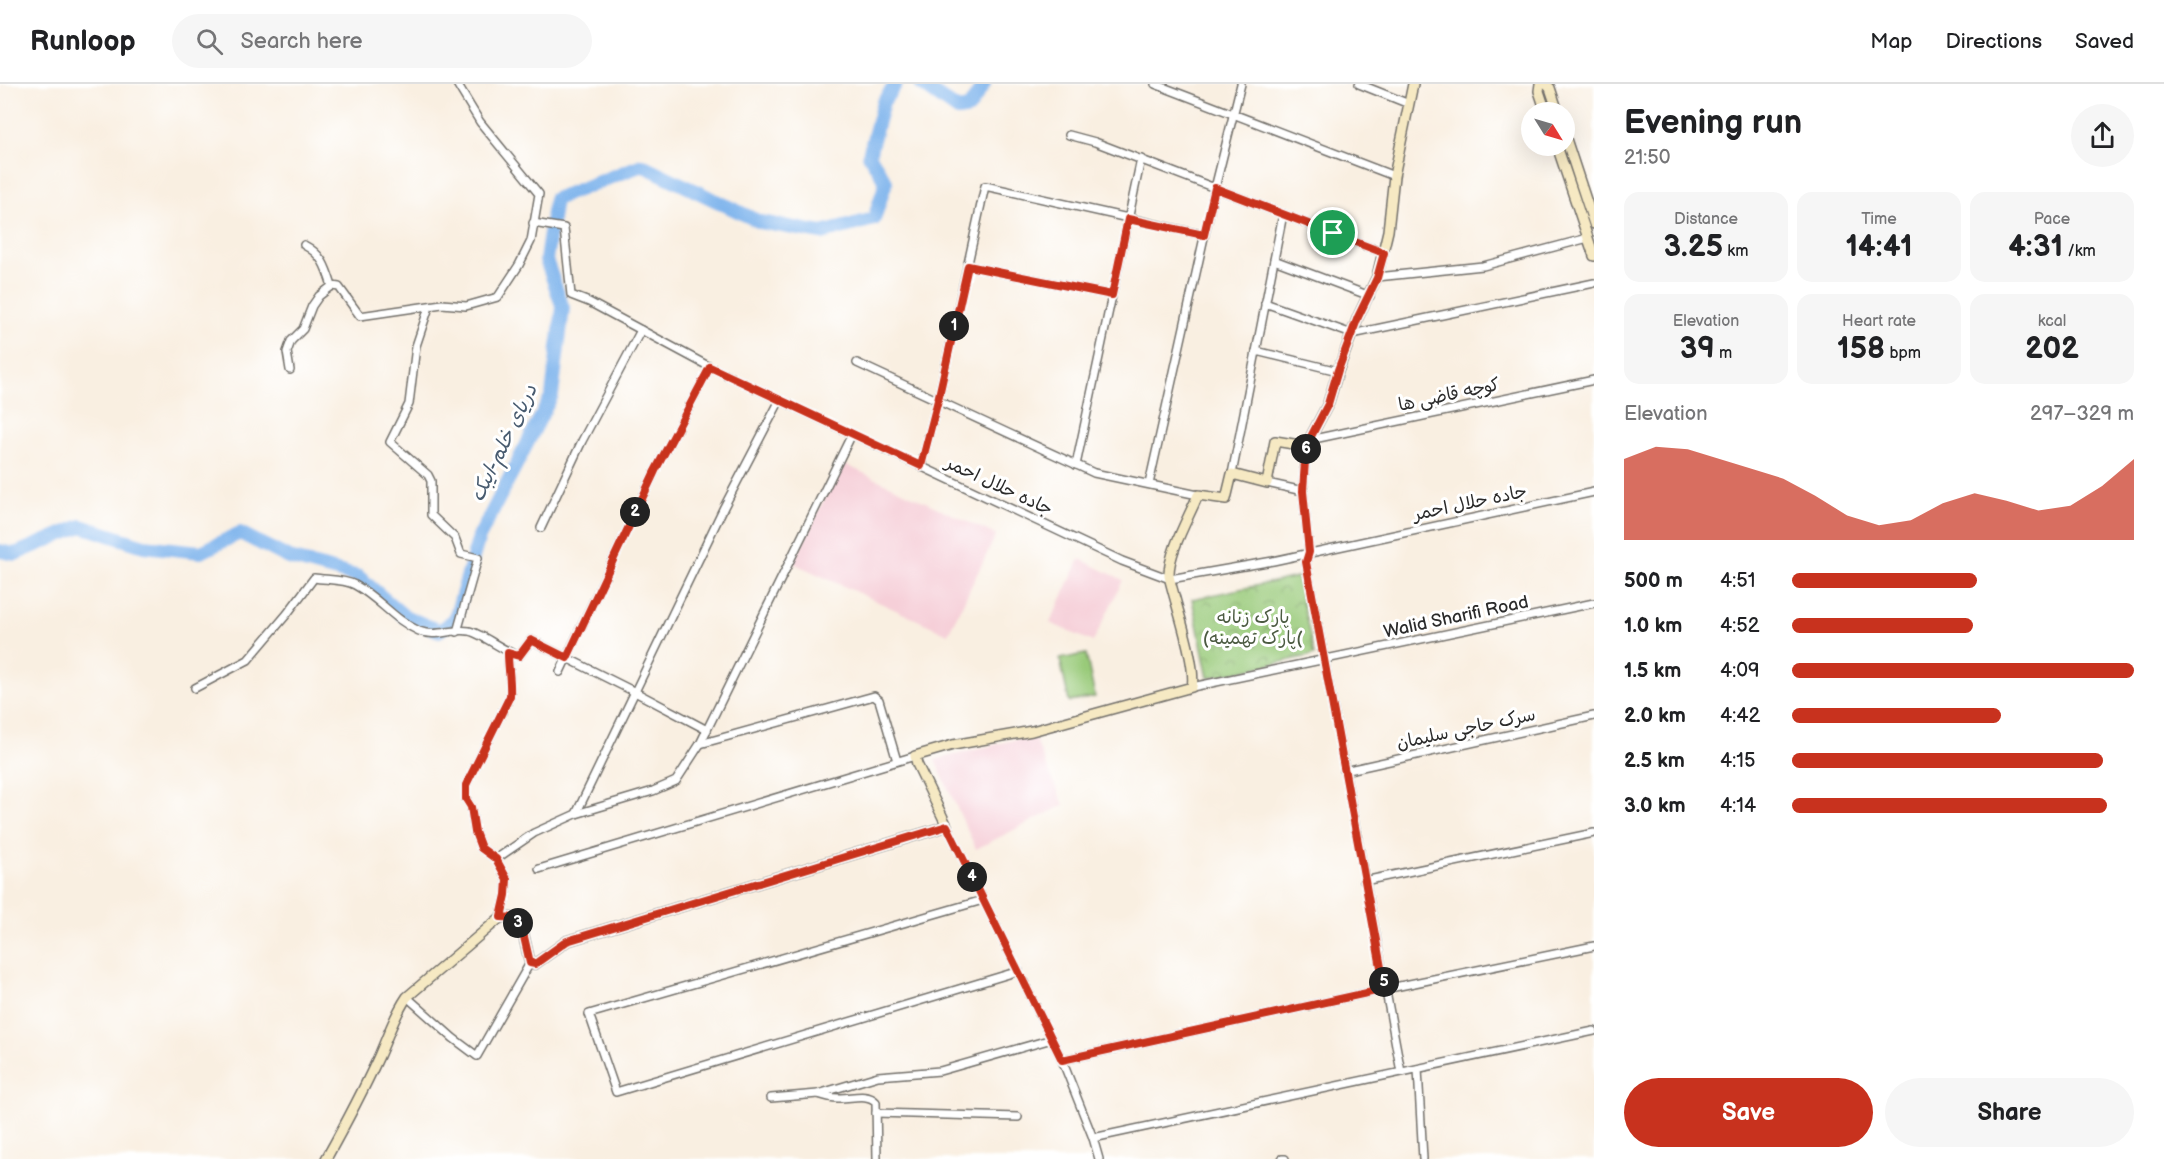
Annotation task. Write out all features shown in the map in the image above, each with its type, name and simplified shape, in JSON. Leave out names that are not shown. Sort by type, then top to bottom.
[{"type":"street","points":[[290,370],[287,352],[291,341],[303,329],[312,306],[319,296],[332,286],[339,287],[360,316],[442,304],[466,306],[498,297],[519,265],[531,241],[538,194],[480,122],[457,84]]},
{"type":"street","points":[[1155,84],[1394,176]]},
{"type":"street","points":[[1149,484],[1204,235],[1241,84]]},
{"type":"street","points":[[1359,84],[1408,104]]},
{"type":"street","points":[[1401,1072],[1306,562],[1309,552],[1303,491],[1308,443],[1328,404],[1338,370],[1370,296],[1384,253],[1394,176],[1413,84]]},
{"type":"street","points":[[1539,84],[1543,102]]},
{"type":"street","points":[[1546,84],[1550,88],[1555,102]]},
{"type":"street","points":[[1069,135],[1140,159],[1384,253]]},
{"type":"street","points":[[1560,156],[1594,256]]},
{"type":"street","points":[[1572,156],[1594,224]]},
{"type":"street","points":[[1076,465],[1140,159]]},
{"type":"street","points":[[921,466],[938,400],[985,186],[1204,235]]},
{"type":"street","points":[[857,363],[1094,473],[1226,500],[1283,214]]},
{"type":"street","name":"جاده حلال احمر","points":[[533,223],[564,228],[571,295],[710,367],[1122,561],[1170,579],[1274,561],[1594,492]]},
{"type":"street","points":[[1377,278],[1483,266],[1588,238]]},
{"type":"street","points":[[304,245],[319,254],[332,286]]},
{"type":"street","points":[[1274,260],[1370,296]]},
{"type":"street","points":[[968,266],[1112,295]]},
{"type":"street","points":[[1265,303],[1352,334],[1594,283]]},
{"type":"street","points":[[429,307],[416,346],[409,404],[390,442],[428,475],[431,481],[431,515],[455,538],[461,554],[478,558],[457,632]]},
{"type":"street","points":[[541,528],[582,441],[641,330]]},
{"type":"street","points":[[1256,351],[1338,370]]},
{"type":"street","points":[[560,672],[645,491],[710,367]]},
{"type":"street","name":"کوچه قاضی ها","points":[[1308,443],[1594,380]]},
{"type":"street","points":[[576,814],[724,507],[780,400]]},
{"type":"street","points":[[496,859],[534,833],[576,814],[652,791],[676,781],[700,744],[852,434]]},
{"type":"street","points":[[1268,483],[1275,441],[1308,443]]},
{"type":"street","points":[[1232,474],[1303,491]]},
{"type":"street","points":[[539,869],[953,745],[1032,730],[1192,687],[1194,679],[1169,569],[1172,556],[1198,495]]},
{"type":"street","points":[[195,688],[248,660],[287,615],[314,578],[353,584],[383,604],[399,621],[421,632],[435,635],[470,631],[508,653],[519,656],[531,640],[707,730]]},
{"type":"street","name":"Walid Sharifi Road","points":[[1192,687],[1594,603]]},
{"type":"street","points":[[326,1159],[380,1054],[396,1012],[420,984],[501,917],[507,879],[496,859],[481,848],[475,832],[471,807],[466,799],[466,785],[510,696],[508,653]]},
{"type":"street","points":[[700,744],[874,696],[879,700],[897,761]]},
{"type":"street","name":"سرک حاجی سلیمان","points":[[1344,771],[1594,716]]},
{"type":"street","points":[[915,756],[1062,1060],[1099,1159]]},
{"type":"street","points":[[530,963],[535,964],[567,941],[947,826]]},
{"type":"street","points":[[1364,881],[1594,833]]},
{"type":"street","points":[[984,900],[589,1014],[615,1092],[1019,971]]},
{"type":"street","points":[[407,997],[477,1056],[530,963],[522,928],[515,918],[501,917]]},
{"type":"street","points":[[1062,1060],[1594,946]]},
{"type":"street","points":[[1093,1138],[1594,1031]]},
{"type":"street","points":[[771,1098],[818,1094],[878,1076],[940,1071],[1052,1039]]},
{"type":"street","points":[[1418,1069],[1423,1159]]},
{"type":"street","points":[[818,1094],[838,1098],[868,1097],[876,1102],[877,1159]]},
{"type":"street","points":[[876,1113],[1018,1117]]},
{"type":"shaded area","points":[[842,463],[996,535],[948,634],[793,563]]},
{"type":"shaded area","points":[[1080,559],[1123,580],[1093,642],[1050,623]]},
{"type":"shaded area","points":[[1033,735],[1064,805],[976,849],[935,760]]},
{"type":"green space","name":"پارک زنانه (پارک تهمینه(","points":[[1297,577],[1314,655],[1208,678],[1192,599]]},
{"type":"green space","points":[[1086,654],[1095,697],[1069,702],[1060,659]]},
{"type":"waterway","name":"دریای خلم-ایبک","points":[[0,551],[15,554],[81,526],[144,546],[201,552],[240,533],[289,558],[359,577],[404,616],[439,631],[455,619],[479,537],[552,395],[563,308],[546,260],[555,199],[642,165],[760,222],[822,233],[874,219],[886,182],[869,155],[883,102],[896,84]]},
{"type":"waterway","name":"دریای خلم-ایبک","points":[[921,84],[958,110],[969,108],[984,84]]},
{"type":"route","points":[[1215,188],[1333,233],[1384,253],[1370,296],[1358,317],[1338,370],[1328,404],[1306,446],[1303,491],[1309,552],[1306,562],[1385,989],[1062,1060],[947,826],[567,941],[546,958],[535,964],[530,963],[522,928],[515,918],[501,917],[507,879],[496,859],[481,848],[475,832],[471,807],[466,799],[466,785],[510,696],[508,653],[519,656],[531,640],[567,658],[625,531],[710,367],[921,466],[968,266],[1112,295],[1128,219],[1204,235],[1215,188]]}]
